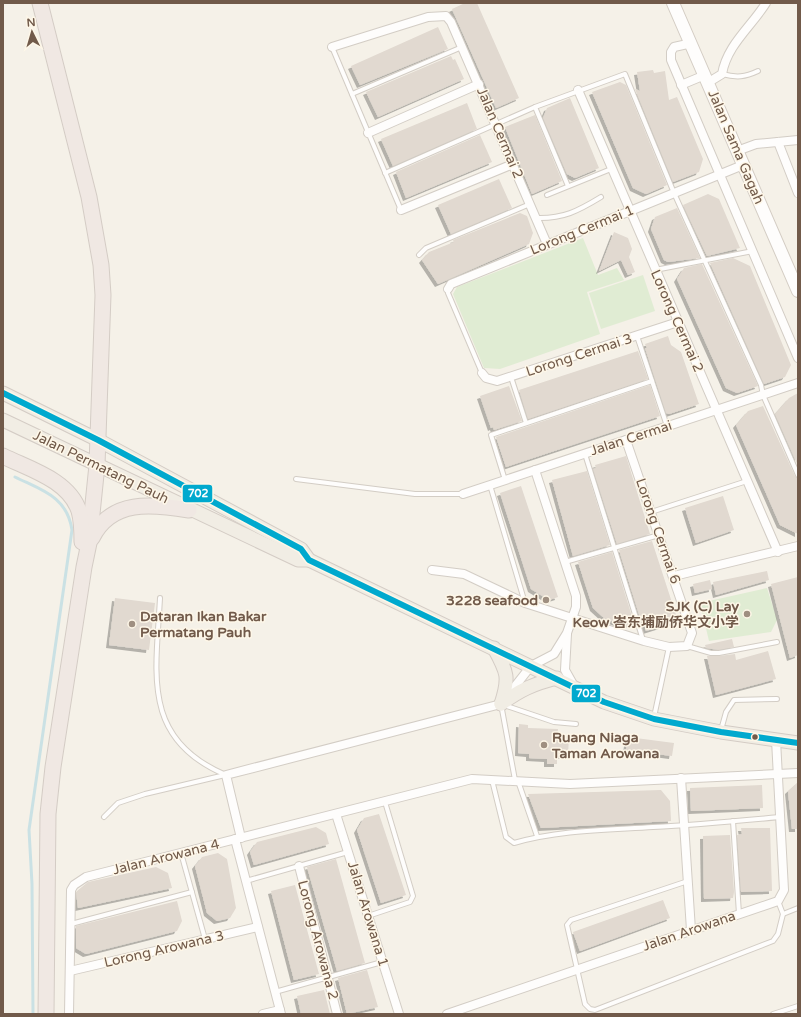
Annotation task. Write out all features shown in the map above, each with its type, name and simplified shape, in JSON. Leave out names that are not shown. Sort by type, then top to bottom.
[{"type":"highway","points":[[40,3],[89,197],[101,265],[103,295],[97,465],[89,543],[53,767],[48,814],[46,1014]]},
{"type":"highway","points":[[3,456],[56,483],[70,496],[78,509],[80,517],[84,567]]},
{"type":"highway","points":[[89,543],[102,523],[122,509],[151,506],[189,510]]},
{"type":"main road","name":"Jalan Permatang Pauh","points":[[3,393],[98,440],[301,549],[309,560]]},
{"type":"main road","name":"Jalan Permatang Pauh","points":[[3,420],[189,510],[298,560],[309,560],[557,678],[604,702],[654,719],[720,732],[798,743]]},
{"type":"main road","points":[[494,648],[507,675],[507,687],[501,704]]},
{"type":"main road","points":[[501,704],[520,690],[557,678]]},
{"type":"street","name":"Jalan Sama Gagah","points":[[673,3],[692,43],[798,291]]},
{"type":"street","points":[[681,85],[722,74],[723,65],[736,42],[766,3]]},
{"type":"street","name":"Jalan Cermai 2","points":[[332,47],[428,16],[446,16],[452,22],[547,244]]},
{"type":"street","points":[[692,43],[674,47],[671,52],[670,60],[798,358]]},
{"type":"street","points":[[368,133],[478,84]]},
{"type":"street","name":"Lorong Cermai 2","points":[[578,90],[629,211],[778,552]]},
{"type":"street","points":[[737,151],[756,144],[798,140]]},
{"type":"street","points":[[778,142],[798,193]]},
{"type":"street","points":[[401,210],[513,164]]},
{"type":"street","name":"Lorong Cermai 1","points":[[448,289],[451,284],[743,165]]},
{"type":"street","name":"Lorong Cermai 3","points":[[482,374],[486,378],[497,381],[678,322]]},
{"type":"street","name":"Jalan Cermai","points":[[463,494],[798,383]]},
{"type":"street","name":"Lorong Cermai 6","points":[[626,440],[660,535],[692,633],[687,646]]},
{"type":"street","points":[[263,1014],[280,1012],[246,881],[226,775],[501,704],[531,666],[554,654],[567,633],[573,619],[576,607],[576,596],[535,470]]},
{"type":"street","points":[[674,576],[798,546]]},
{"type":"street","points":[[432,570],[464,574],[525,602],[573,619],[644,641],[669,647],[687,646]]},
{"type":"street","points":[[567,633],[565,670],[574,687]]},
{"type":"street","points":[[776,740],[784,890],[778,901]]},
{"type":"street","points":[[385,802],[472,779],[570,784],[798,773]]},
{"type":"street","points":[[681,778],[692,930]]},
{"type":"street","name":"Jalan Arowana 4","points":[[69,1014],[71,890],[74,885],[86,877],[385,802]]},
{"type":"street","name":"Jalan Arowana 1","points":[[336,814],[399,1014]]},
{"type":"street","name":"Lorong Arowana 2","points":[[299,866],[337,1014]]},
{"type":"street","name":"Jalan Arowana","points":[[451,1013],[778,901]]},
{"type":"street","name":"Lorong Arowana 3","points":[[70,971],[258,927]]},
{"type":"lane","points":[[352,94],[462,46]]},
{"type":"lane","points":[[332,47],[401,210]]},
{"type":"lane","points":[[722,74],[736,78],[747,76],[758,71]]},
{"type":"lane","points":[[385,173],[535,107],[624,74],[674,193],[761,385],[763,394],[798,475]]},
{"type":"lane","points":[[535,107],[568,186]]},
{"type":"lane","points":[[547,195],[611,169]]},
{"type":"lane","points":[[536,218],[553,218],[576,212],[601,197]]},
{"type":"lane","points":[[419,255],[426,248],[530,204]]},
{"type":"lane","points":[[655,270],[752,252]]},
{"type":"lane","points":[[448,289],[448,293],[482,374]]},
{"type":"lane","points":[[636,336],[666,426]]},
{"type":"lane","points":[[511,377],[526,423]]},
{"type":"lane","points":[[505,480],[491,435],[652,381]]},
{"type":"lane","points":[[584,454],[644,641]]},
{"type":"lane","points":[[296,479],[415,494],[463,494]]},
{"type":"lane","points":[[651,512],[747,481]]},
{"type":"lane","points":[[490,485],[525,602]]},
{"type":"lane","points":[[565,562],[660,535]]},
{"type":"lane","points":[[160,598],[156,683],[163,719],[185,751],[211,769],[226,775]]},
{"type":"lane","points":[[687,646],[711,653],[719,653],[777,642]]},
{"type":"lane","points":[[654,719],[669,647]]},
{"type":"lane","points":[[720,732],[726,712],[734,700],[777,699]]},
{"type":"lane","points":[[537,836],[516,781],[501,704],[554,722],[576,724]]},
{"type":"lane","points":[[104,816],[118,803],[145,794],[226,775]]},
{"type":"lane","points":[[492,779],[506,837],[514,842],[537,836],[578,832],[684,826],[780,817]]},
{"type":"lane","points":[[368,916],[410,902],[413,896],[385,802]]},
{"type":"lane","points":[[733,821],[739,914]]},
{"type":"lane","points":[[246,881],[348,852]]},
{"type":"lane","points":[[181,853],[205,939]]},
{"type":"lane","points":[[688,880],[571,920],[567,925],[585,1004],[590,1009],[595,1010],[773,942],[778,934],[783,914],[778,901]]},
{"type":"lane","points":[[71,924],[192,892]]},
{"type":"lane","points":[[783,914],[798,908]]},
{"type":"lane","points":[[275,992],[382,962]]},
{"type":"lane","points":[[773,1014],[798,1006]]},
{"type":"green space","points":[[583,238],[598,275],[617,268],[624,280],[587,292],[600,334],[500,369],[484,368],[453,294],[457,287]]},
{"type":"green space","points":[[643,275],[655,311],[601,329],[589,293]]},
{"type":"green space","points":[[767,588],[777,620],[771,632],[709,641],[700,603]]},
{"type":"building","points":[[465,3],[477,3],[519,98],[496,108],[452,9]]},
{"type":"building","points":[[438,27],[448,49],[360,85],[351,66]]},
{"type":"building","points":[[451,56],[453,60],[455,59],[464,79],[378,117],[366,92]]},
{"type":"building","points":[[653,70],[654,73],[665,71],[669,100],[677,97],[703,159],[699,172],[673,182],[635,89],[640,91],[637,72]]},
{"type":"building","points":[[620,82],[626,85],[667,185],[646,194],[633,188],[592,92]]},
{"type":"building","points":[[570,98],[599,168],[575,178],[567,174],[543,118],[547,108]]},
{"type":"building","points":[[467,103],[477,129],[393,166],[381,139]]},
{"type":"building","points":[[535,115],[562,181],[532,194],[505,127]]},
{"type":"building","points":[[480,135],[492,162],[406,198],[396,172]]},
{"type":"building","points":[[499,179],[512,208],[451,234],[438,205]]},
{"type":"building","points":[[708,194],[719,199],[740,248],[707,256],[683,205]]},
{"type":"building","points":[[677,208],[700,258],[668,262],[664,260],[651,229],[655,217]]},
{"type":"building","points":[[520,213],[527,216],[533,233],[529,244],[438,284],[422,260],[429,252],[454,242],[453,240]]},
{"type":"building","points":[[614,232],[628,238],[632,249],[629,257],[635,272],[628,275],[621,260],[599,271]]},
{"type":"building","points":[[733,258],[750,266],[791,365],[785,377],[764,384],[710,263]]},
{"type":"building","points":[[702,264],[758,386],[737,393],[726,388],[677,279],[684,268]]},
{"type":"building","points":[[668,336],[671,345],[681,352],[699,404],[669,414],[666,413],[645,348],[647,348],[645,344]]},
{"type":"building","points":[[638,351],[648,379],[528,419],[519,390]]},
{"type":"building","points":[[650,385],[660,416],[506,467],[496,437]]},
{"type":"building","points":[[509,386],[522,421],[494,430],[493,427],[491,428],[480,396]]},
{"type":"building","points":[[798,393],[798,466],[775,414],[789,398]]},
{"type":"building","points":[[763,406],[795,476],[798,478],[798,534],[780,525],[736,425],[748,411]]},
{"type":"building","points":[[626,456],[650,534],[617,544],[593,469],[596,468],[595,465]]},
{"type":"building","points":[[587,471],[610,545],[573,556],[552,480]]},
{"type":"building","points":[[521,486],[558,597],[549,600],[531,589],[500,493]]},
{"type":"building","points":[[723,496],[734,530],[696,543],[685,508]]},
{"type":"building","points":[[652,541],[678,621],[646,631],[643,620],[641,621],[619,550]]},
{"type":"building","points":[[612,552],[634,623],[625,626],[604,618],[593,608],[578,562]]},
{"type":"building","points":[[767,571],[769,580],[716,595],[713,582]]},
{"type":"building","points":[[798,577],[798,655],[790,658],[771,584]]},
{"type":"building","points":[[710,580],[712,589],[695,593],[693,584]]},
{"type":"building","name":"Dataran Ikan Bakar Permatang Pauh","points":[[115,598],[155,603],[149,650],[109,645]]},
{"type":"building","points":[[732,639],[734,647],[719,650],[706,648],[705,645]]},
{"type":"building","points":[[768,651],[776,679],[716,695],[707,656],[735,654],[736,660]]},
{"type":"building","name":"Ruang Niaga Taman Arowana","points":[[519,724],[528,725],[528,728],[558,729],[557,736],[569,736],[568,756],[557,756],[557,764],[547,764],[547,759],[529,758],[529,754],[518,753]]},
{"type":"building","points":[[628,737],[674,743],[672,756],[626,750]]},
{"type":"building","points":[[798,782],[798,829],[792,829],[788,791]]},
{"type":"building","points":[[762,785],[763,808],[691,811],[690,788]]},
{"type":"building","points":[[661,790],[670,801],[671,821],[541,828],[528,794]]},
{"type":"building","points":[[379,814],[406,895],[381,903],[357,830],[364,818]]},
{"type":"building","points":[[316,827],[326,833],[329,844],[254,865],[250,852],[257,842]]},
{"type":"building","points":[[741,828],[770,828],[772,891],[741,892],[737,835],[742,834]]},
{"type":"building","points":[[730,835],[734,892],[733,898],[704,899],[703,836]]},
{"type":"building","points":[[218,853],[227,859],[236,908],[230,918],[217,921],[207,913],[195,866],[202,857]]},
{"type":"building","points":[[336,859],[365,963],[337,971],[307,867]]},
{"type":"building","points":[[156,867],[168,873],[172,888],[78,908],[76,892],[88,882]]},
{"type":"building","points":[[295,885],[319,974],[294,980],[271,891]]},
{"type":"building","points":[[663,900],[670,918],[580,951],[573,932]]},
{"type":"building","points":[[177,901],[182,921],[177,931],[86,954],[76,948],[76,926]]},
{"type":"building","points":[[367,970],[378,1007],[347,1014],[338,978]]},
{"type":"building","points":[[324,990],[330,1014],[301,1014],[297,996]]},
{"type":"waterway","points":[[15,477],[43,491],[59,502],[65,509],[72,530],[29,830],[32,884],[33,1014]]},
{"type":"transit line","name":"702","points":[[3,393],[98,440],[301,549],[309,560],[604,702],[654,719],[721,732],[798,743]]},
{"type":"place","name":"3228 seafood","points":[[546,600]]},
{"type":"place","name":"SJK (C) Lay Keow 峇东埔励侨华文小学","points":[[747,614]]},
{"type":"place","name":"Dataran Ikan Bakar Permatang Pauh","points":[[132,624]]},
{"type":"place","name":"Ruang Niaga Taman Arowana","points":[[544,745]]}]
